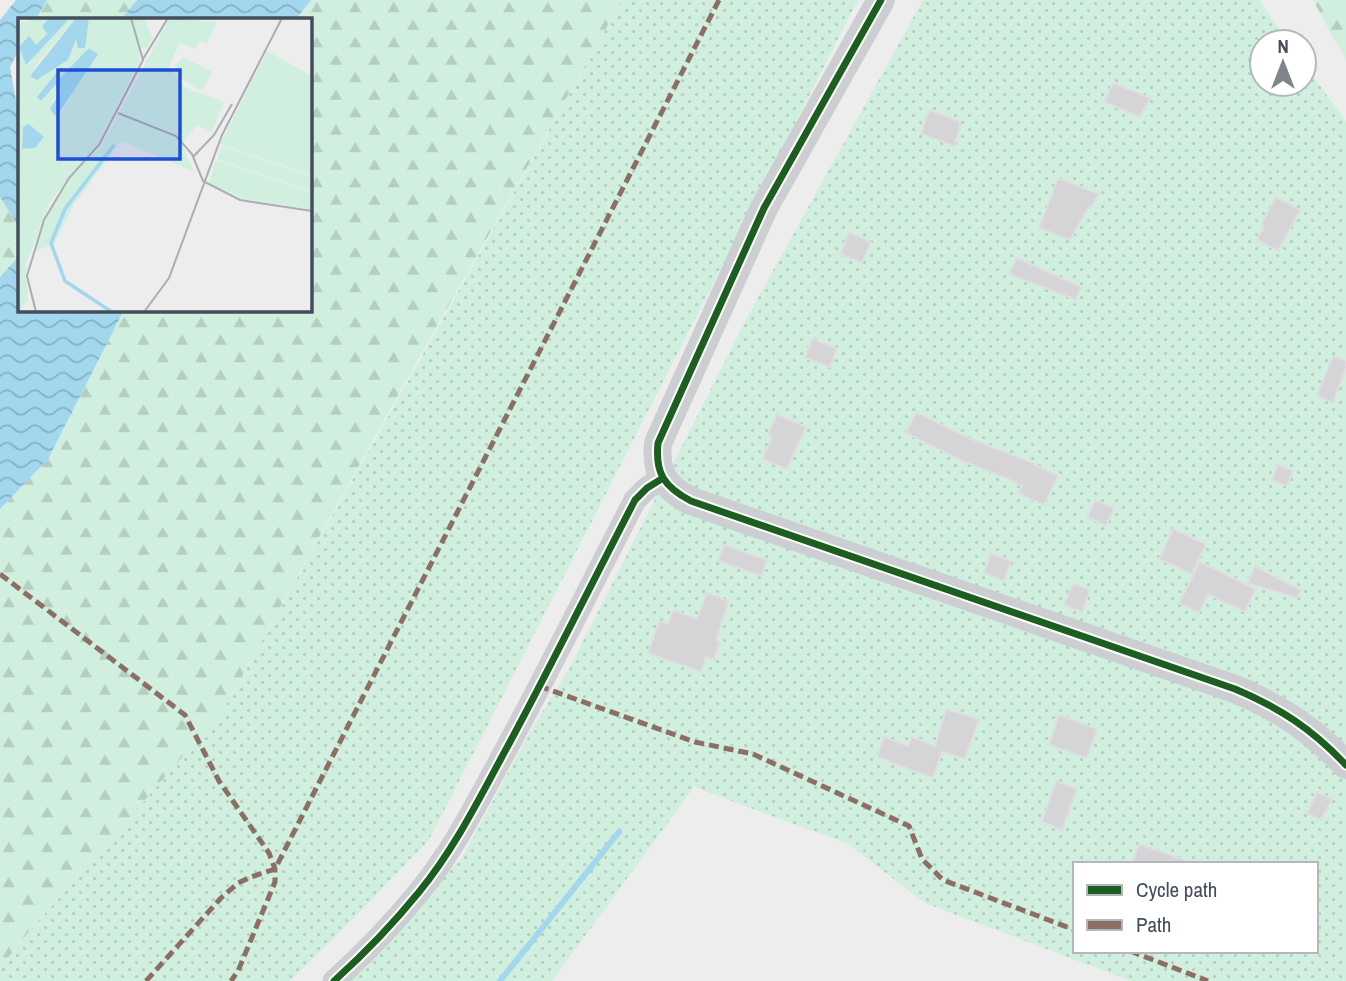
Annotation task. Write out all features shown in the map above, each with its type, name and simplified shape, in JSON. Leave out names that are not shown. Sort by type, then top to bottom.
[{"type":"street","points":[[881,0],[764,208],[662,432],[657,456],[663,478],[677,494],[691,501],[1235,689],[1261,700],[1296,721],[1326,744],[1346,765]]},
{"type":"street","points":[[334,981],[380,936],[419,892],[447,853],[540,686],[635,500],[663,478]]},
{"type":"green space","points":[[47,0],[137,0],[122,18],[37,18]]},
{"type":"green space","points":[[311,0],[622,0],[222,712],[0,968],[0,509],[48,459],[123,312],[312,312],[312,18],[297,18]]},
{"type":"green space","points":[[622,0],[858,0],[429,840],[290,981],[0,981],[0,968],[21,941],[222,712]]},
{"type":"green space","points":[[923,0],[1259,0],[1279,28],[1248,28],[1248,98],[1318,98],[1318,83],[1346,122],[1346,981],[1131,981],[925,903],[848,844],[694,787],[552,981],[338,981],[462,858],[530,732],[569,669],[748,316]]},
{"type":"green space","points":[[1313,0],[1346,0],[1346,61]]},
{"type":"green space","points":[[0,197],[18,225],[18,257],[0,277]]},
{"type":"water","points":[[16,0],[47,0],[37,18],[18,18],[18,52],[10,67],[16,101],[18,100],[18,225],[0,197],[0,20]]},
{"type":"water","points":[[137,0],[311,0],[297,18],[122,18]]},
{"type":"water","points":[[18,257],[18,312],[123,312],[48,459],[0,509],[0,277]]},
{"type":"building","points":[[1113,83],[1150,98],[1140,117],[1104,102]]},
{"type":"building","points":[[929,110],[960,121],[954,146],[921,134]]},
{"type":"building","points":[[1058,178],[1099,194],[1070,240],[1039,228]]},
{"type":"building","points":[[1276,197],[1300,210],[1278,251],[1257,240],[1264,226],[1261,224]]},
{"type":"building","points":[[849,232],[871,242],[862,263],[840,254]]},
{"type":"building","points":[[1017,258],[1081,287],[1076,300],[1009,274]]},
{"type":"building","points":[[812,339],[837,348],[830,367],[805,358]]},
{"type":"building","points":[[1333,356],[1346,361],[1346,368],[1333,403],[1317,396]]},
{"type":"building","points":[[916,412],[964,436],[1058,476],[1044,505],[1018,493],[1022,486],[906,433]]},
{"type":"building","points":[[777,414],[806,427],[787,469],[762,459],[772,437],[768,434]]},
{"type":"building","points":[[1278,464],[1293,471],[1287,486],[1272,480]]},
{"type":"building","points":[[1095,500],[1114,508],[1106,526],[1087,517]]},
{"type":"building","points":[[1173,529],[1206,544],[1192,574],[1159,559]]},
{"type":"building","points":[[724,545],[767,560],[762,576],[718,561]]},
{"type":"building","points":[[991,553],[1011,561],[1004,581],[984,573]]},
{"type":"building","points":[[1200,562],[1256,589],[1245,612],[1208,594],[1199,613],[1179,603]]},
{"type":"building","points":[[1255,566],[1301,590],[1297,598],[1247,583]]},
{"type":"building","points":[[1073,583],[1090,590],[1082,612],[1064,605]]},
{"type":"building","points":[[707,593],[729,601],[716,640],[720,642],[714,660],[706,657],[701,672],[648,653],[659,621],[668,624],[673,610],[697,619]]},
{"type":"building","points":[[946,709],[979,719],[965,759],[942,752],[933,778],[877,757],[884,737],[908,746],[912,737],[935,746]]},
{"type":"building","points":[[1059,715],[1097,729],[1087,758],[1049,745]]},
{"type":"building","points":[[1056,781],[1077,789],[1062,830],[1042,822]]},
{"type":"building","points":[[1317,792],[1332,799],[1321,820],[1307,813]]},
{"type":"building","points":[[1139,844],[1188,861],[1188,862],[1133,862]]},
{"type":"waterway","points":[[500,981],[619,832]]},
{"type":"marked path","points":[[146,981],[221,898],[238,883],[275,869],[719,0]]},
{"type":"marked path","points":[[0,574],[185,715],[219,781],[269,853],[275,869],[275,882],[238,971],[231,981]]},
{"type":"marked path","points":[[539,686],[695,742],[753,754],[909,826],[922,859],[943,880],[1073,929]]},
{"type":"marked path","points":[[1135,953],[1208,981]]},
{"type":"cycle path","points":[[881,0],[764,208],[658,443],[658,463],[663,478],[674,490],[691,501],[1235,689],[1295,721],[1346,765]]},
{"type":"cycle path","points":[[334,981],[399,916],[445,857],[510,742],[635,500],[663,478]]}]
